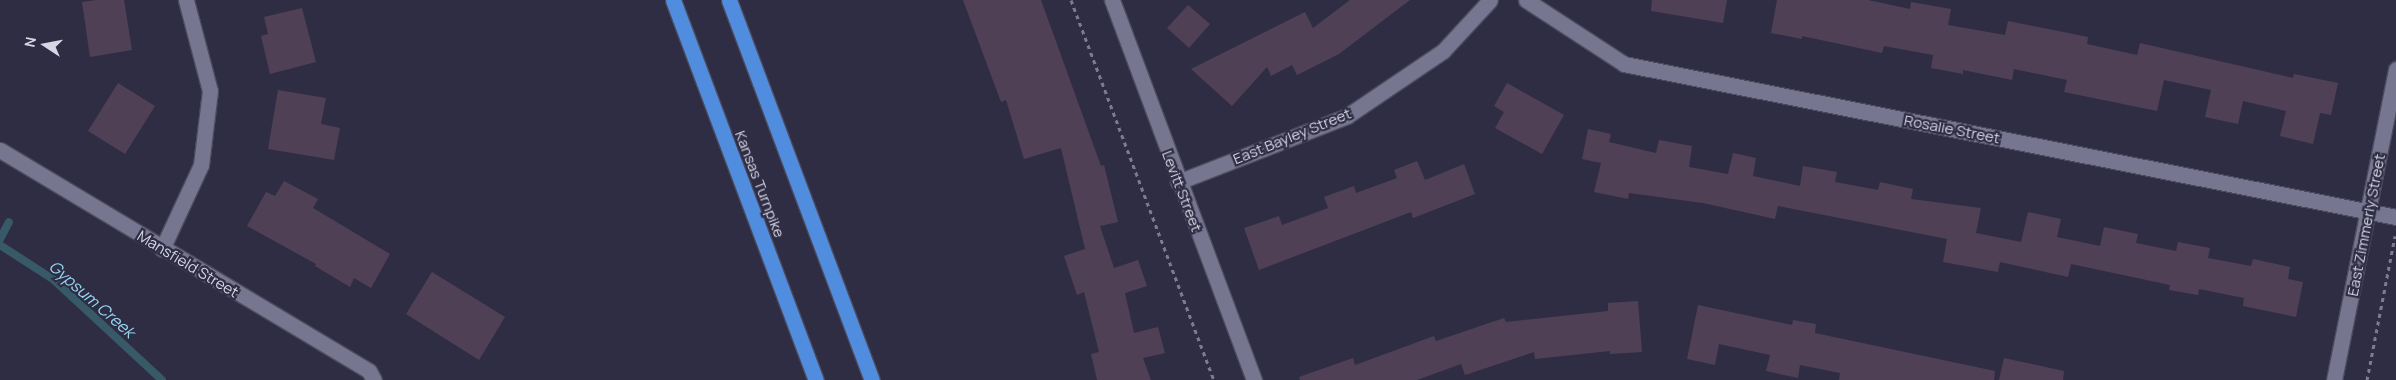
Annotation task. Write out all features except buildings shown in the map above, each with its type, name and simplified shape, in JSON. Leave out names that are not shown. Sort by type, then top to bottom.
[{"type":"highway","name":"Kansas Turnpike","points":[[673,0],[816,380]]},
{"type":"highway","points":[[729,0],[872,380]]},
{"type":"street","points":[[162,249],[201,165],[210,91],[186,0]]},
{"type":"street","name":"Levitt Street","points":[[1112,0],[1178,182],[1254,380]]},
{"type":"street","name":"East Bayley Street","points":[[1178,182],[1347,116],[1443,51],[1490,0]]},
{"type":"street","name":"Rosalie Street","points":[[1526,0],[1624,64],[2396,217]]},
{"type":"street","name":"East Zimmerly Street","points":[[2334,380],[2396,69]]},
{"type":"street","name":"Mansfield Street","points":[[0,150],[162,249],[369,371],[374,380]]},
{"type":"path","points":[[1071,0],[1214,380]]},
{"type":"path","points":[[2367,380],[2396,229]]},
{"type":"waterway","points":[[0,239],[9,222]]},
{"type":"waterway","name":"Gypsum Creek","points":[[0,245],[54,280],[162,380]]}]
